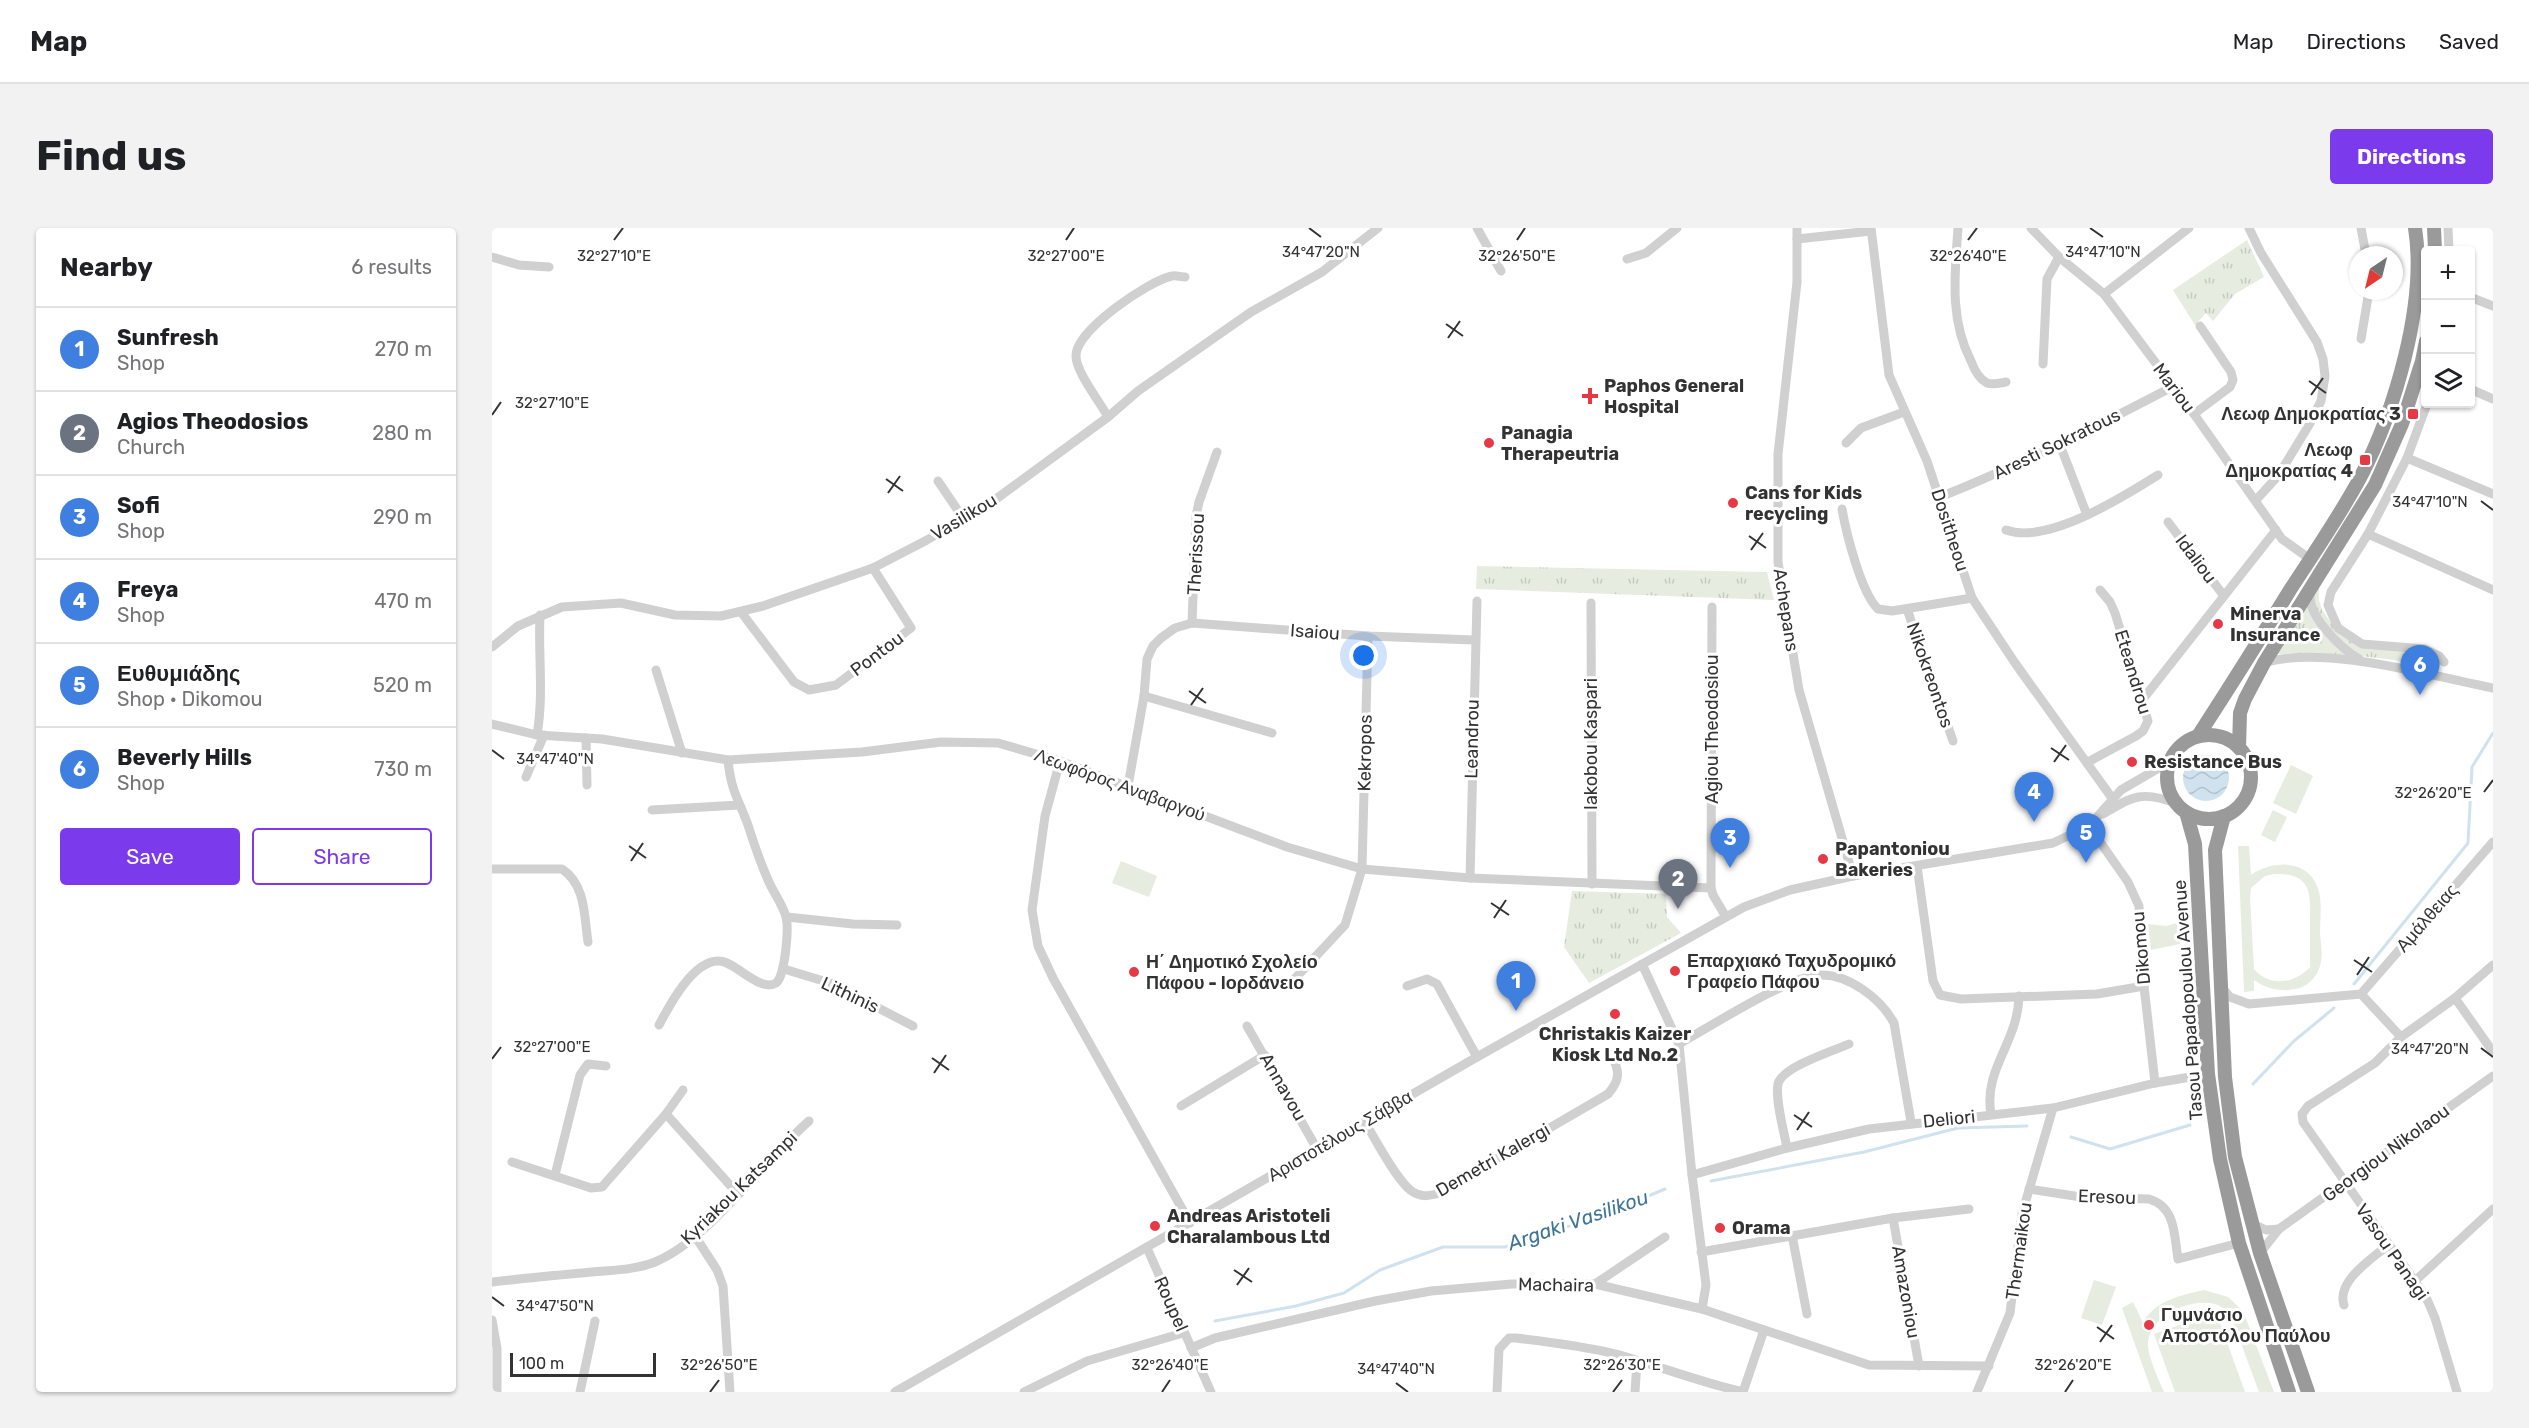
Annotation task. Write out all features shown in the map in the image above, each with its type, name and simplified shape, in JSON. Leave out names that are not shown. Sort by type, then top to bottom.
[{"type":"highway","points":[[2198,736],[2359,479],[2386,418],[2415,308],[2417,270],[2415,228]]},
{"type":"highway","points":[[2434,228],[2435,246]]},
{"type":"highway","points":[[2239,748],[2220,736],[2198,736],[2182,744],[2169,762],[2167,776],[2169,791],[2181,808],[2198,817],[2211,819],[2224,816],[2236,809],[2244,799],[2250,786],[2248,766],[2239,748],[2240,713],[2245,699],[2264,663],[2370,494],[2402,424],[2422,354]]},
{"type":"highway","name":"Tasou Papadopoulou Avenue","points":[[2181,808],[2195,844],[2208,1074],[2220,1159],[2239,1243],[2289,1392]]},
{"type":"highway","name":"Tasou Papadopoulou Avenue","points":[[2224,816],[2215,850],[2225,1077],[2235,1157],[2260,1253],[2308,1392]]},
{"type":"street","name":"Vasilikou","points":[[492,647],[518,626],[562,607],[621,603],[684,616],[721,616],[741,612],[873,568],[996,499],[1108,417],[1138,391],[1251,312],[1322,272],[1378,228]]},
{"type":"street","points":[[1477,228],[1501,271]]},
{"type":"street","points":[[1627,259],[1651,250],[1677,228]]},
{"type":"street","name":"Achepans","points":[[1797,228],[1797,282],[1778,454],[1778,562],[1799,690],[1853,876]]},
{"type":"street","points":[[1958,228],[1954,293],[1961,337],[1968,355],[1982,378],[1992,384],[2006,382]]},
{"type":"street","name":"Mariou","points":[[2031,228],[2059,257],[2104,294],[2194,414],[2276,530],[2288,544],[2310,559]]},
{"type":"street","points":[[2104,294],[2189,228]]},
{"type":"street","points":[[2250,228],[2261,252],[2317,342],[2323,359],[2325,376],[2321,401],[2312,418],[2278,476],[2256,500]]},
{"type":"street","points":[[2361,228],[2364,246]]},
{"type":"street","points":[[2448,228],[2449,246]]},
{"type":"street","points":[[1797,239],[1871,229]]},
{"type":"street","name":"Dositheou","points":[[1871,229],[1886,361],[1904,412],[1927,461],[1972,598],[2015,663],[2112,798]]},
{"type":"street","points":[[492,257],[519,265],[549,267]]},
{"type":"street","points":[[2043,364],[2047,279],[2059,257]]},
{"type":"street","points":[[1108,417],[1080,371],[1076,356],[1079,343],[1097,324],[1133,295],[1172,276],[1185,277]]},
{"type":"street","points":[[2475,299],[2493,306]]},
{"type":"street","points":[[2361,339],[2368,300]]},
{"type":"street","points":[[2194,414],[2230,387],[2233,380],[2231,372],[2200,326]]},
{"type":"street","name":"Aresti Sokratous","points":[[1940,497],[2012,468],[2172,387]]},
{"type":"street","points":[[2475,391],[2493,399]]},
{"type":"street","points":[[2426,408],[2407,458],[2367,534],[2328,599],[2329,611],[2333,620],[2345,634],[2362,644],[2425,649],[2439,656],[2444,662]]},
{"type":"street","points":[[1846,443],[1861,428],[1904,412]]},
{"type":"street","points":[[2060,445],[2087,515]]},
{"type":"street","name":"Therissou","points":[[1192,623],[1199,502],[1217,452]]},
{"type":"street","points":[[2407,458],[2493,494]]},
{"type":"street","points":[[2006,530],[2024,534],[2034,533],[2087,515],[2107,506],[2158,475]]},
{"type":"street","points":[[938,481],[963,518]]},
{"type":"street","points":[[1842,509],[1845,526],[1869,598],[1878,609],[1907,609],[1972,598]]},
{"type":"street","name":"Idaliou","points":[[2168,522],[2224,596]]},
{"type":"street","points":[[2143,699],[2276,530]]},
{"type":"street","points":[[2367,534],[2493,590]]},
{"type":"street","name":"Pontou","points":[[741,612],[794,682],[809,690],[836,686],[912,628],[873,568]]},
{"type":"street","points":[[2313,586],[2310,596],[2311,604],[2333,639],[2344,650],[2364,662]]},
{"type":"street","name":"Eteandrou","points":[[2088,762],[2143,731],[2148,721],[2115,614],[2110,602],[2100,590]]},
{"type":"street","name":"Leandrou","points":[[1470,879],[1474,640],[1477,601]]},
{"type":"street","name":"Iakobou Kaspari","points":[[1591,603],[1592,884]]},
{"type":"street","name":"Agiou Theodosiou","points":[[1711,888],[1712,607]]},
{"type":"street","name":"Nikokreontos","points":[[1907,609],[1953,741]]},
{"type":"street","points":[[526,777],[540,735],[542,671],[538,652],[540,615]]},
{"type":"street","points":[[1128,786],[1144,696],[1145,668],[1153,646],[1175,628],[1192,623]]},
{"type":"street","name":"Isaiou","points":[[1192,623],[1368,636],[1474,640]]},
{"type":"street","name":"Kekropos","points":[[1288,986],[1345,924],[1362,870],[1368,636]]},
{"type":"street","points":[[2264,663],[2298,657],[2364,662],[2493,688]]},
{"type":"street","points":[[656,670],[682,753]]},
{"type":"street","points":[[1144,696],[1272,733]]},
{"type":"street","name":"Λεωφόρος Αναβαργού","points":[[492,724],[540,735],[586,738],[728,760],[862,752],[970,741],[998,743],[1060,761],[1287,848],[1362,870],[1470,879],[1711,888]]},
{"type":"street","points":[[586,738],[587,785]]},
{"type":"street","points":[[659,1025],[689,978],[708,963],[725,962],[752,979],[772,985],[780,980],[784,969],[787,917],[756,854],[730,781],[728,760]]},
{"type":"street","points":[[1060,761],[1045,816],[1035,882],[1032,910],[1038,946],[1053,978],[1191,1223]]},
{"type":"street","points":[[2098,817],[2112,798],[2131,783],[2169,762]]},
{"type":"street","points":[[2098,817],[2130,797],[2146,795],[2161,797],[2181,808]]},
{"type":"street","points":[[652,810],[739,805]]},
{"type":"street","name":"Αριστοτέλους Σάββα","points":[[895,1392],[1477,1057],[1760,900],[1790,890],[1853,876],[2053,843],[2089,826],[2098,817]]},
{"type":"street","name":"Dikomou","points":[[2089,826],[2128,882],[2139,906],[2144,986],[2155,1083]]},
{"type":"street","name":"Αμάλθειας","points":[[2361,994],[2493,842]]},
{"type":"street","points":[[1917,866],[1933,981],[1937,992],[1945,998],[2097,994],[2144,986]]},
{"type":"street","points":[[492,869],[562,869],[568,873],[579,889],[588,942]]},
{"type":"street","points":[[1711,888],[1726,917]]},
{"type":"street","points":[[787,917],[853,924],[897,925]]},
{"type":"street","points":[[1642,964],[1679,1044],[1706,1285],[1702,1309]]},
{"type":"street","points":[[2221,986],[2230,997],[2249,1004],[2361,994],[2401,1037],[2455,998],[2493,965]]},
{"type":"street","name":"Lithinis","points":[[784,969],[830,983],[913,1026]]},
{"type":"street","points":[[1679,1044],[1798,980],[1820,975],[1840,979],[1858,986],[1887,1010],[1894,1023],[1911,1122]]},
{"type":"street","points":[[1407,986],[1427,979],[1437,984],[1477,1057]]},
{"type":"street","points":[[1991,1114],[1988,1098],[1990,1084],[2013,1033],[2019,1010],[2019,996]]},
{"type":"street","points":[[2455,998],[2493,1052]]},
{"type":"street","name":"Annavou","points":[[1247,1026],[1317,1149]]},
{"type":"street","name":"Vasou Panagi","points":[[2401,1037],[2375,1064],[2308,1106],[2302,1114],[2303,1122],[2388,1245],[2416,1280],[2435,1318],[2457,1392]]},
{"type":"street","points":[[1787,1148],[1778,1089],[1780,1078],[1790,1070],[1849,1044]]},
{"type":"street","points":[[1181,1106],[1265,1055]]},
{"type":"street","name":"Demetri Kalergi","points":[[1365,1122],[1403,1183],[1412,1192],[1429,1196],[1608,1094],[1619,1075],[1612,1056]]},
{"type":"street","points":[[555,1175],[580,1075],[588,1064],[606,1066]]},
{"type":"street","name":"Deliori","points":[[1692,1176],[1787,1148],[1869,1129],[1911,1122],[2053,1108],[2155,1083],[2208,1074]]},
{"type":"street","name":"Georgiou Nikolaou","points":[[2260,1253],[2279,1229],[2493,1076]]},
{"type":"street","points":[[512,1162],[597,1189],[602,1187],[666,1114],[683,1090]]},
{"type":"street","name":"Thermaikou","points":[[1977,1392],[2010,1313],[2022,1214],[2053,1108]]},
{"type":"street","points":[[666,1114],[738,1194]]},
{"type":"street","name":"Kyriakou Katsampi","points":[[492,1282],[645,1265],[658,1261],[694,1236],[738,1194],[773,1154],[809,1121]]},
{"type":"street","name":"Eresou","points":[[2029,1189],[2081,1197],[2157,1201],[2169,1213],[2178,1259],[2239,1243]]},
{"type":"street","points":[[1701,1252],[1893,1218],[1970,1209]]},
{"type":"street","points":[[2416,1280],[2493,1209]]},
{"type":"street","name":"Amazoniou","points":[[1893,1218],[1919,1366]]},
{"type":"street","points":[[2253,1224],[2266,1230],[2279,1229]]},
{"type":"street","points":[[1792,1235],[1807,1314]]},
{"type":"street","points":[[694,1236],[717,1270],[723,1286],[730,1392]]},
{"type":"street","points":[[1595,1284],[1665,1237]]},
{"type":"street","points":[[2344,1305],[2343,1292],[2347,1283],[2388,1245]]},
{"type":"street","name":"Roupel","points":[[1147,1248],[1211,1392]]},
{"type":"street","name":"Machaira","points":[[1191,1348],[1215,1338],[1375,1301],[1431,1291],[1512,1284],[1595,1284],[1702,1309],[1869,1365],[1989,1366]]},
{"type":"street","points":[[492,1320],[498,1360],[497,1392]]},
{"type":"street","points":[[580,1392],[595,1321]]},
{"type":"street","points":[[1497,1392],[1498,1355],[1503,1343],[1509,1338],[1516,1338],[1569,1344],[1743,1392],[1764,1330]]},
{"type":"street","points":[[1024,1392],[1087,1361],[1183,1333]]},
{"type":"street","points":[[1635,1392],[1637,1361]]},
{"type":"green space","points":[[2247,240],[2264,277],[2235,294],[2213,321],[2206,313],[2195,325],[2173,290]]},
{"type":"green space","points":[[1477,566],[1767,572],[1774,600],[1476,589]]},
{"type":"green space","points":[[2319,581],[2319,600],[2322,610],[2340,635],[2356,645],[2418,653],[2420,664],[2349,655],[2277,654]]},
{"type":"green space","points":[[2291,765],[2313,776],[2296,814],[2273,803]]},
{"type":"green space","points":[[2273,810],[2287,817],[2275,842],[2261,835]]},
{"type":"green space","points":[[2238,846],[2249,846],[2251,875],[2270,866],[2291,865],[2308,873],[2315,881],[2319,892],[2322,950],[2320,966],[2315,976],[2300,988],[2281,990],[2262,985],[2254,980],[2254,991],[2244,992]],"holes":[[[2286,874],[2301,880],[2308,891],[2310,967],[2290,980],[2274,981],[2260,975],[2254,969],[2251,888],[2265,876]]]},
{"type":"green space","points":[[1121,861],[1157,876],[1149,897],[1112,883]]},
{"type":"green space","points":[[1572,891],[1666,894],[1667,917],[1681,933],[1589,983],[1564,947]]},
{"type":"green space","points":[[2177,923],[2180,944],[2151,950],[2148,924],[2166,926]]},
{"type":"green space","points":[[2094,1280],[2116,1287],[2102,1325],[2081,1318]]},
{"type":"green space","points":[[2204,1290],[2228,1297],[2243,1311],[2274,1392],[2259,1392],[2230,1313],[2218,1305],[2197,1303],[2186,1305],[2165,1316],[2156,1324],[2151,1333],[2148,1343],[2149,1354],[2164,1392],[2152,1392],[2122,1308],[2133,1302],[2143,1323],[2148,1315],[2161,1304]]},
{"type":"green space","points":[[2216,1312],[2245,1392],[2175,1392],[2154,1334]]},
{"type":"water","points":[[2206,755],[2215,756],[2223,761],[2228,769],[2228,787],[2223,795],[2215,800],[2206,801],[2197,800],[2189,795],[2184,787],[2183,778],[2184,769],[2189,761],[2197,756]]},
{"type":"waterway","name":"Argaki Vasilikou","points":[[2354,984],[2468,843],[2472,767],[2493,733]]},
{"type":"waterway","name":"Argaki Vasilikou","points":[[2253,1084],[2294,1041],[2334,1008]]},
{"type":"waterway","name":"Argaki Vasilikou","points":[[2071,1137],[2110,1149],[2190,1125]]},
{"type":"waterway","name":"Argaki Vasilikou","points":[[1711,1181],[1864,1152],[1958,1128],[2027,1126]]},
{"type":"waterway","name":"Argaki Vasilikou","points":[[1215,1321],[1296,1306],[1344,1293],[1380,1270],[1443,1247],[1505,1247],[1603,1215],[1665,1189]]},
{"type":"place","name":"Paphos General Hospital","points":[[1590,396]]},
{"type":"place","name":"Λεωφ Δημοκρατίας 3","points":[[2413,414]]},
{"type":"place","name":"Panagia Therapeutria","points":[[1489,443]]},
{"type":"place","name":"Λεωφ Δημοκρατίας 4","points":[[2365,460]]},
{"type":"place","name":"Cans for Kids recycling","points":[[1733,503]]},
{"type":"place","name":"Minerva Insurance","points":[[2218,624]]},
{"type":"place","name":"Beverly Hills","points":[[2420,695]]},
{"type":"place","name":"Resistance Bus","points":[[2132,762]]},
{"type":"place","name":"Freya","points":[[2034,822]]},
{"type":"place","name":"Papantoniou Bakeries","points":[[1823,859]]},
{"type":"place","name":"Ευθυμιάδης","points":[[2086,863]]},
{"type":"place","name":"Sofi","points":[[1730,868]]},
{"type":"place","name":"Agios Theodosios","points":[[1678,909]]},
{"type":"place","name":"Επαρχιακό Ταχυδρομικό Γραφείο Πάφου","points":[[1675,971]]},
{"type":"place","name":"Η΄ Δημοτικό Σχολείο Πάφου - Ιορδάνειο","points":[[1134,972]]},
{"type":"place","name":"Sunfresh","points":[[1516,1011]]},
{"type":"place","name":"Christakis Kaizer Kiosk Ltd No.2","points":[[1615,1014]]},
{"type":"place","name":"Andreas Aristoteli Charalambous Ltd","points":[[1155,1226]]},
{"type":"place","name":"Orama","points":[[1720,1228]]},
{"type":"place","name":"Γυμνάσιο Αποστόλου Παύλου","points":[[2149,1325]]}]
